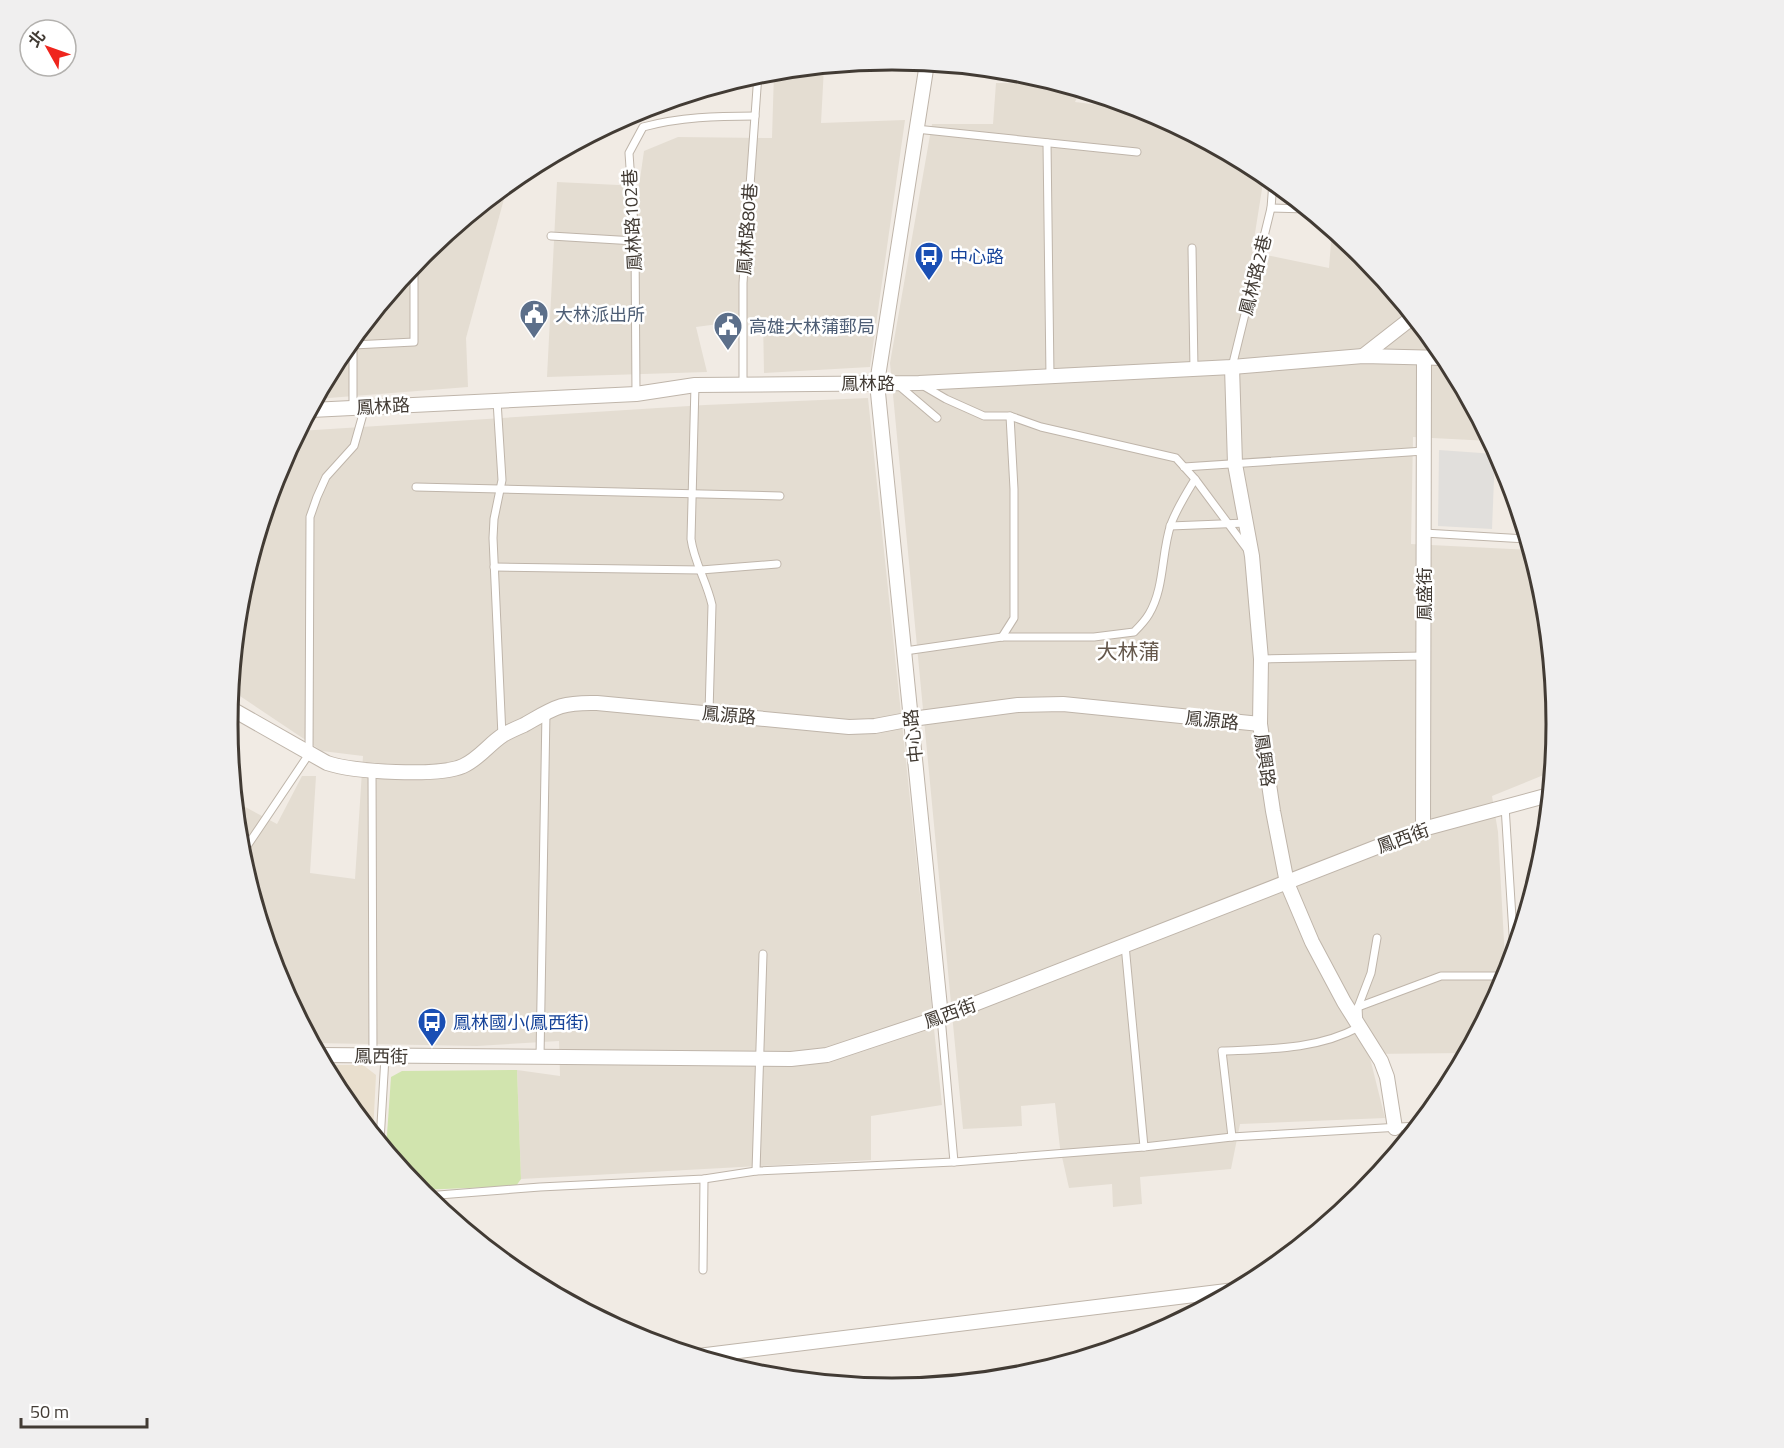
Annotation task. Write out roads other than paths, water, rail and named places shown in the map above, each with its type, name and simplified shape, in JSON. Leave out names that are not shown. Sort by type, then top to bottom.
[{"type":"street","name":"中心路","points":[[926,72],[877,383],[941,1017]]},
{"type":"street","points":[[1364,356],[1407,322]]},
{"type":"street","name":"鳳林路","points":[[319,409],[636,394],[695,385],[919,383],[1232,367],[1364,356],[1433,358]]},
{"type":"street","name":"鳳盛街","points":[[1423,829],[1424,358]]},
{"type":"street","name":"鳳興路","points":[[1232,367],[1235,464],[1252,556],[1261,659],[1260,724],[1272,811],[1287,883],[1312,942],[1359,1027],[1381,1061],[1387,1077],[1395,1128]]},
{"type":"street","name":"鳳源路","points":[[239,713],[309,754],[342,768],[447,771],[464,766],[481,755],[502,736],[546,711],[574,702],[597,702],[849,727],[875,726],[1018,705],[1063,704],[1260,724]]},
{"type":"street","name":"鳳西街","points":[[329,1055],[791,1059],[827,1055],[941,1017],[1423,829],[1541,797]]},
{"type":"street","points":[[718,1354],[1214,1293]]},
{"type":"lane","name":"鳳林路80巷","points":[[743,384],[743,283],[757,85]]},
{"type":"lane","name":"鳳林路102巷","points":[[636,394],[635,241],[629,153],[643,127],[672,119],[755,116]]},
{"type":"lane","points":[[916,129],[1137,152]]},
{"type":"lane","points":[[1047,143],[1050,376]]},
{"type":"lane","name":"鳳林路2巷","points":[[1232,367],[1271,208],[1272,193]]},
{"type":"lane","points":[[1271,208],[1293,209]]},
{"type":"lane","points":[[551,236],[635,241]]},
{"type":"lane","points":[[1192,248],[1194,369]]},
{"type":"lane","points":[[361,345],[414,342],[414,279]]},
{"type":"lane","points":[[250,842],[309,754],[310,517],[326,477],[354,446],[359,407],[352,356]]},
{"type":"lane","points":[[895,383],[937,418]]},
{"type":"lane","points":[[919,383],[946,399],[984,416],[1010,416],[1041,427],[1160,453],[1176,459],[1195,479],[1252,556]]},
{"type":"lane","points":[[695,385],[691,539],[693,552],[712,605],[709,713]]},
{"type":"lane","points":[[497,401],[502,480],[494,519],[502,736]]},
{"type":"lane","points":[[1002,637],[1014,618],[1014,489],[1010,416]]},
{"type":"lane","points":[[1184,467],[1424,451]]},
{"type":"lane","points":[[905,651],[1002,637],[1094,637],[1134,632],[1149,614],[1162,577],[1164,552],[1170,526],[1178,507],[1195,479]]},
{"type":"lane","points":[[416,487],[780,496]]},
{"type":"lane","points":[[1170,526],[1246,523]]},
{"type":"lane","points":[[1424,533],[1518,538]]},
{"type":"lane","points":[[495,567],[701,570],[777,564]]},
{"type":"lane","points":[[1261,659],[1424,656]]},
{"type":"lane","points":[[540,1058],[546,711]]},
{"type":"lane","points":[[372,770],[380,1129]]},
{"type":"lane","points":[[1505,806],[1513,928]]},
{"type":"lane","points":[[1232,1137],[1222,1051],[1291,1048],[1345,1035],[1359,1027],[1358,1007],[1371,973],[1377,938]]},
{"type":"lane","points":[[1125,945],[1144,1147]]},
{"type":"lane","points":[[756,1171],[763,954]]},
{"type":"lane","points":[[1358,1007],[1441,976],[1495,976]]},
{"type":"lane","points":[[941,1017],[954,1162]]},
{"type":"lane","points":[[440,1195],[540,1187],[704,1179],[756,1171],[954,1162],[1144,1147],[1232,1137],[1406,1127]]},
{"type":"lane","points":[[704,1179],[704,1270]]},
{"type":"place","name":"中心路","points":[[929,282]]},
{"type":"place","name":"大林派出所","points":[[534,340]]},
{"type":"place","name":"高雄大林蒲郵局","points":[[728,352]]},
{"type":"place","name":"鳳林國小(鳳西街)","points":[[432,1048]]},
{"type":"district","name":"大林蒲","points":[[1128,651]]}]
